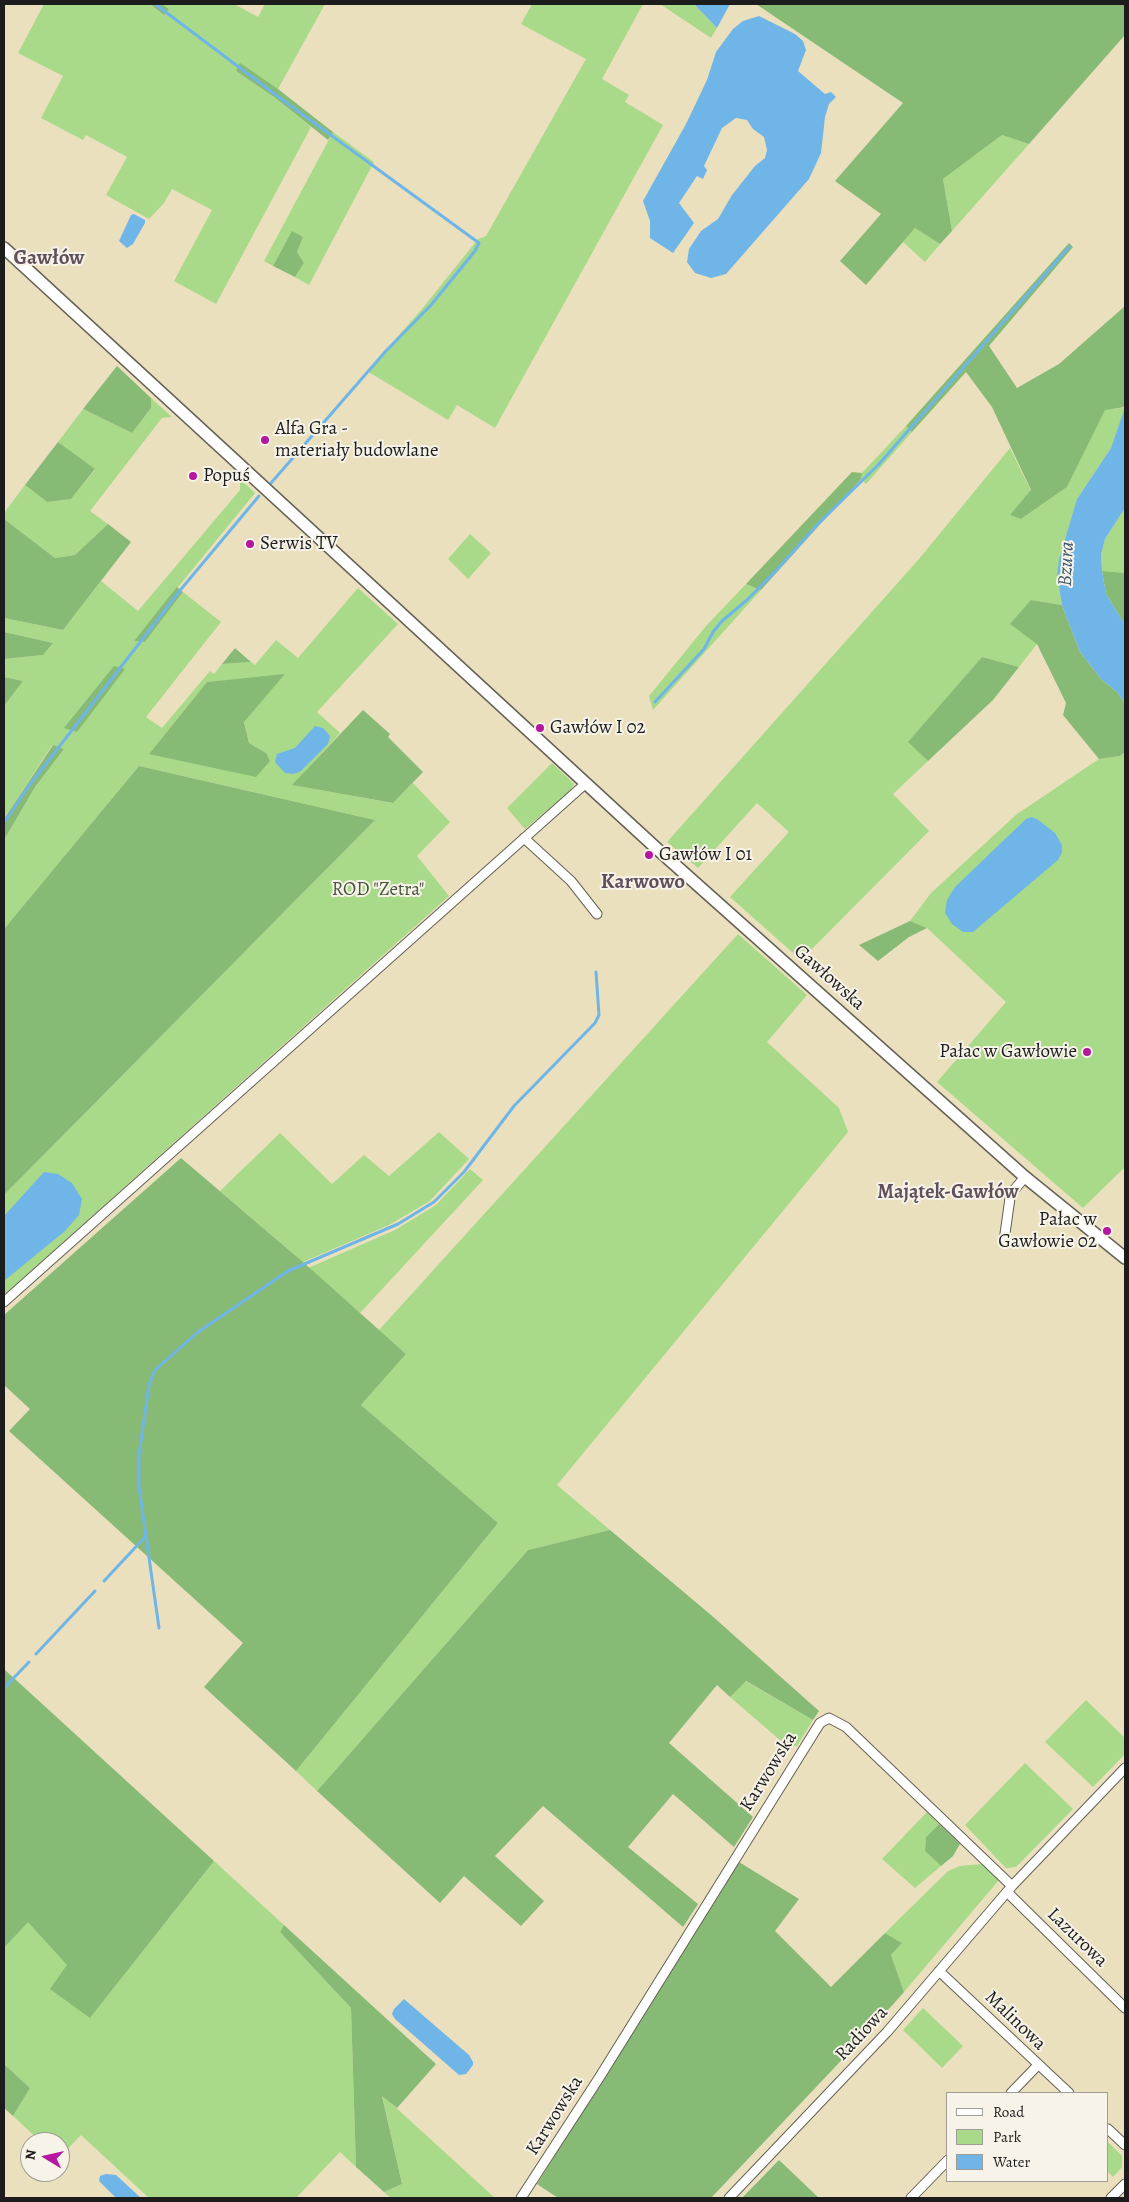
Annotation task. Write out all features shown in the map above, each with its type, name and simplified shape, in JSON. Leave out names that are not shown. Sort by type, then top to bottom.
[{"type":"street","name":"Gawłowska","points":[[4,248],[585,784],[1025,1177],[1125,1258]]},
{"type":"street","points":[[4,1302],[585,784]]},
{"type":"street","points":[[524,838],[576,886],[598,914]]},
{"type":"street","points":[[1004,1241],[1010,1198],[1025,1177]]},
{"type":"street","name":"Karwowska","points":[[521,2198],[599,2078],[820,1723],[829,1718],[846,1727],[1009,1889]]},
{"type":"street","points":[[1009,1889],[1125,1768]]},
{"type":"street","name":"Radiowa","points":[[730,2198],[887,2032],[1009,1889]]},
{"type":"street","name":"Lazurowa","points":[[1009,1889],[1125,2008]]},
{"type":"street","name":"Malinowa","points":[[939,1971],[1067,2092]]},
{"type":"street","points":[[1012,2092],[1038,2065]]},
{"type":"street","points":[[1109,2130],[1125,2145]]},
{"type":"street","points":[[912,2198],[946,2162]]},
{"type":"street","points":[[1111,2198],[1125,2184]]},
{"type":"green space","points":[[44,4],[150,4],[164,15],[169,9],[162,4],[234,4],[258,17],[265,4],[325,4],[278,89],[240,64],[236,71],[274,97],[311,127],[216,304],[174,281],[212,210],[172,189],[164,203],[149,219],[106,195],[127,157],[86,135],[83,140],[41,118],[63,76],[18,53]]},
{"type":"green space","points":[[150,4],[162,4],[169,9],[164,15]]},
{"type":"green space","points":[[532,4],[643,4],[602,79],[629,95],[625,102],[663,125],[495,428],[457,405],[448,420],[367,371],[422,309],[478,239],[486,236],[586,59],[521,24]]},
{"type":"green space","points":[[660,4],[694,4],[717,28],[711,38]]},
{"type":"green space","points":[[756,4],[1125,4],[1125,35],[1029,144],[1002,135],[943,179],[952,231],[940,244],[915,228],[866,285],[840,261],[881,214],[835,181],[903,103]]},
{"type":"green space","points":[[240,63],[278,89],[333,132],[328,140],[274,97],[236,71]]},
{"type":"green space","points":[[333,132],[374,162],[309,285],[295,277],[304,263],[297,252],[303,237],[292,232],[273,266],[264,261]]},
{"type":"green space","points":[[1002,135],[1029,144],[952,231],[943,179]]},
{"type":"green space","points":[[915,228],[940,244],[925,262],[903,242]]},
{"type":"green space","points":[[292,231],[303,237],[297,252],[304,263],[295,277],[273,266]]},
{"type":"green space","points":[[1069,243],[1073,247],[989,346],[1017,388],[1059,364],[1125,306],[1125,407],[1105,410],[1067,487],[1021,519],[1010,515],[1031,490],[992,407],[966,372],[912,432],[906,426]]},
{"type":"green space","points":[[117,366],[151,398],[151,408],[132,433],[83,409]]},
{"type":"green space","points":[[151,398],[172,417],[162,418],[90,511],[108,524],[75,555],[55,558],[4,519],[4,513],[25,485],[47,502],[71,499],[95,470],[58,442],[83,409],[132,433],[151,408]]},
{"type":"green space","points":[[1125,408],[1111,448],[1077,499],[1057,575],[1062,605],[1031,600],[1037,644],[1019,667],[982,657],[909,742],[928,761],[893,794],[929,831],[801,960],[730,897],[789,832],[757,803],[698,868],[667,842],[919,559],[1010,448],[1031,491],[1011,515],[1021,519],[1067,487],[1105,409]]},
{"type":"green space","points":[[906,426],[912,432],[866,484],[861,479],[862,473]]},
{"type":"green space","points":[[58,442],[95,469],[71,499],[47,502],[25,485]]},
{"type":"green space","points":[[852,472],[862,473],[861,479],[761,590],[746,584]]},
{"type":"green space","name":"ROD \"Zetra\"","points":[[240,479],[255,493],[134,641],[145,642],[183,592],[221,622],[146,717],[162,728],[210,671],[214,674],[222,664],[251,662],[255,665],[276,640],[298,658],[358,588],[398,624],[317,712],[340,733],[293,785],[392,803],[413,783],[450,822],[417,856],[449,896],[4,1295],[4,1195],[375,820],[139,766],[4,929],[4,840],[35,787],[64,749],[52,745],[4,819],[4,706],[23,681],[4,677],[4,659],[43,655],[53,643],[4,632],[4,618],[63,630],[101,581],[138,611],[240,490]],"holes":[[[284,675],[244,721],[249,743],[266,753],[149,754],[207,682]]]},
{"type":"green space","points":[[1125,508],[1125,573],[1102,571],[1101,555],[1105,539]]},
{"type":"green space","points":[[4,519],[55,558],[75,555],[108,524],[131,542],[63,630],[4,618]]},
{"type":"green space","points":[[470,534],[491,553],[468,579],[448,559]]},
{"type":"green space","points":[[1102,571],[1125,573],[1125,625],[1106,594]]},
{"type":"green space","points":[[746,584],[761,590],[653,710],[649,696],[706,626]]},
{"type":"green space","points":[[177,587],[183,592],[145,642],[134,641]]},
{"type":"green space","points":[[1031,600],[1062,605],[1080,652],[1101,679],[1118,693],[1125,704],[1125,752],[1120,756],[1099,759],[1063,715],[1066,703],[1037,644],[1010,624]]},
{"type":"green space","points":[[4,632],[53,643],[43,655],[4,659]]},
{"type":"green space","points":[[235,648],[251,662],[222,664]]},
{"type":"green space","points":[[982,657],[1019,667],[993,700],[928,761],[908,742]]},
{"type":"green space","points":[[114,666],[125,669],[77,732],[64,728]]},
{"type":"green space","points":[[285,674],[244,722],[249,743],[266,753],[270,761],[256,777],[149,754],[207,682]]},
{"type":"green space","points":[[4,677],[23,681],[4,706]]},
{"type":"green space","points":[[363,710],[390,734],[388,737],[423,772],[393,803],[292,785]]},
{"type":"green space","points":[[53,745],[64,749],[35,787],[4,840],[4,819]]},
{"type":"green space","points":[[1125,752],[1125,1167],[1083,1208],[937,1082],[1006,1002],[927,928],[910,921],[931,893],[1017,814],[1099,759],[1120,756]]},
{"type":"green space","points":[[552,763],[574,784],[570,791],[525,829],[507,808]]},
{"type":"green space","points":[[139,766],[375,820],[4,1195],[4,929]]},
{"type":"green space","points":[[910,921],[927,928],[909,937],[878,961],[859,945]]},
{"type":"green space","points":[[738,934],[807,995],[767,1042],[839,1108],[848,1132],[557,1485],[610,1530],[528,1550],[317,1791],[296,1771],[498,1523],[361,1405],[406,1354],[379,1330]]},
{"type":"green space","points":[[439,1132],[469,1159],[430,1201],[389,1225],[303,1262],[220,1191],[280,1133],[332,1184],[364,1155],[389,1176]]},
{"type":"green space","points":[[181,1158],[303,1262],[406,1354],[361,1405],[498,1523],[296,1771],[204,1687],[243,1643],[9,1431],[30,1409],[4,1385],[4,1315]]},
{"type":"green space","points":[[470,1169],[483,1180],[360,1313],[308,1268],[395,1230],[436,1205]]},
{"type":"green space","points":[[610,1530],[711,1615],[819,1711],[813,1720],[746,1681],[730,1697],[717,1685],[669,1743],[753,1817],[734,1847],[673,1794],[628,1847],[698,1904],[683,1927],[543,1806],[495,1856],[544,1901],[521,1926],[464,1876],[440,1903],[317,1791],[528,1550]]},
{"type":"green space","points":[[4,1669],[214,1861],[90,2018],[50,1989],[67,1965],[28,1922],[4,1948]]},
{"type":"green space","points":[[745,1681],[813,1720],[797,1746],[788,1747],[730,1697]]},
{"type":"green space","points":[[1086,1700],[1125,1738],[1125,1754],[1093,1787],[1045,1742]]},
{"type":"green space","points":[[1025,1763],[1073,1809],[1016,1867],[1006,1868],[965,1825]]},
{"type":"green space","points":[[927,1812],[939,1824],[926,1837],[925,1851],[941,1866],[915,1888],[882,1859]]},
{"type":"green space","points":[[939,1824],[960,1844],[953,1856],[941,1866],[925,1851],[926,1837]]},
{"type":"green space","points":[[214,1861],[284,1925],[280,1932],[351,2008],[356,2167],[340,2152],[296,2198],[149,2198],[81,2135],[70,2147],[70,2132],[30,2132],[13,2116],[30,2088],[4,2064],[4,1948],[28,1921],[68,1965],[90,2018]]},
{"type":"green space","points":[[739,1862],[799,1899],[775,1931],[831,1987],[885,1933],[902,1943],[891,1955],[904,1992],[711,2198],[558,2198],[537,2184]]},
{"type":"green space","points":[[982,1864],[999,1880],[904,1992],[891,1955],[902,1943],[885,1933],[948,1871],[960,1866]]},
{"type":"green space","points":[[284,1925],[436,2064],[397,2108],[382,2096],[402,2184],[384,2192],[356,2167],[351,2008],[280,1932]]},
{"type":"green space","points":[[923,2008],[963,2046],[942,2068],[903,2030]]},
{"type":"green space","points":[[4,2064],[30,2088],[13,2116],[4,2108]]},
{"type":"green space","points":[[382,2095],[495,2198],[391,2198],[384,2192],[402,2184]]},
{"type":"green space","points":[[1109,2143],[1122,2156],[1122,2167],[1113,2177],[1109,2173]]},
{"type":"green space","points":[[779,2160],[819,2198],[742,2198]]},
{"type":"water","points":[[694,4],[730,4],[717,28]]},
{"type":"water","points":[[759,16],[795,34],[803,41],[806,50],[798,71],[825,94],[831,92],[836,97],[829,104],[825,117],[821,153],[809,179],[726,274],[711,278],[695,273],[687,262],[689,249],[701,231],[718,219],[732,195],[755,166],[765,158],[767,150],[764,137],[753,129],[747,120],[736,118],[722,128],[704,166],[707,170],[703,179],[697,176],[679,203],[694,223],[673,253],[650,238],[650,221],[643,201],[686,124],[707,80],[716,52],[733,29],[743,21]]},
{"type":"water","points":[[134,214],[145,220],[145,223],[133,244],[127,248],[119,241],[131,215]]},
{"type":"water","name":"Bzura","points":[[1125,407],[1125,508],[1105,539],[1101,555],[1106,594],[1125,625],[1125,704],[1118,693],[1101,679],[1080,652],[1062,605],[1057,575],[1059,560],[1077,499],[1111,448]]},
{"type":"water","points":[[315,726],[323,728],[330,736],[328,744],[301,771],[294,774],[285,773],[275,762],[277,754],[295,748]]},
{"type":"water","points":[[1031,817],[1037,819],[1055,833],[1062,845],[1062,852],[1058,860],[973,932],[963,932],[952,924],[945,913],[947,900],[955,887],[1026,819]]},
{"type":"water","points":[[44,1172],[58,1174],[72,1183],[82,1199],[79,1215],[65,1231],[4,1281],[4,1216]]},
{"type":"water","points":[[404,1999],[469,2055],[473,2065],[466,2074],[459,2075],[395,2019],[392,2014],[394,2009]]},
{"type":"water","points":[[106,2174],[116,2175],[141,2198],[116,2198],[99,2181],[100,2176]]},
{"type":"waterway","points":[[155,4],[479,243],[475,251],[431,305],[385,352],[271,483]]},
{"type":"waterway","points":[[655,702],[704,649],[713,632],[722,621],[747,600],[817,525],[879,464],[1069,247]]},
{"type":"waterway","points":[[4,823],[28,787],[182,588],[259,496]]},
{"type":"waterway","points":[[159,1628],[139,1487],[139,1455],[149,1385],[155,1370],[198,1332],[288,1271],[398,1224],[434,1202],[464,1172],[514,1106],[595,1023],[599,1015],[596,972]]},
{"type":"waterway","points":[[104,1581],[146,1536]]},
{"type":"waterway","points":[[36,1654],[95,1591]]},
{"type":"waterway","points":[[4,1688],[29,1662]]},
{"type":"place","name":"Alfa Gra - materiały budowlane","points":[[265,440]]},
{"type":"place","name":"Popuś","points":[[193,476]]},
{"type":"place","name":"Serwis TV","points":[[250,544]]},
{"type":"place","name":"Gawłów I 02","points":[[540,728]]},
{"type":"place","name":"Gawłów I 01","points":[[649,855]]},
{"type":"place","name":"Pałac w Gawłowie","points":[[1087,1052]]},
{"type":"place","name":"Pałac w Gawłowie 02","points":[[1107,1231]]},
{"type":"district","name":"Gawłów","points":[[49,259]]},
{"type":"district","name":"Karwowo","points":[[643,883]]},
{"type":"district","name":"Majątek-Gawłów","points":[[948,1193]]}]
